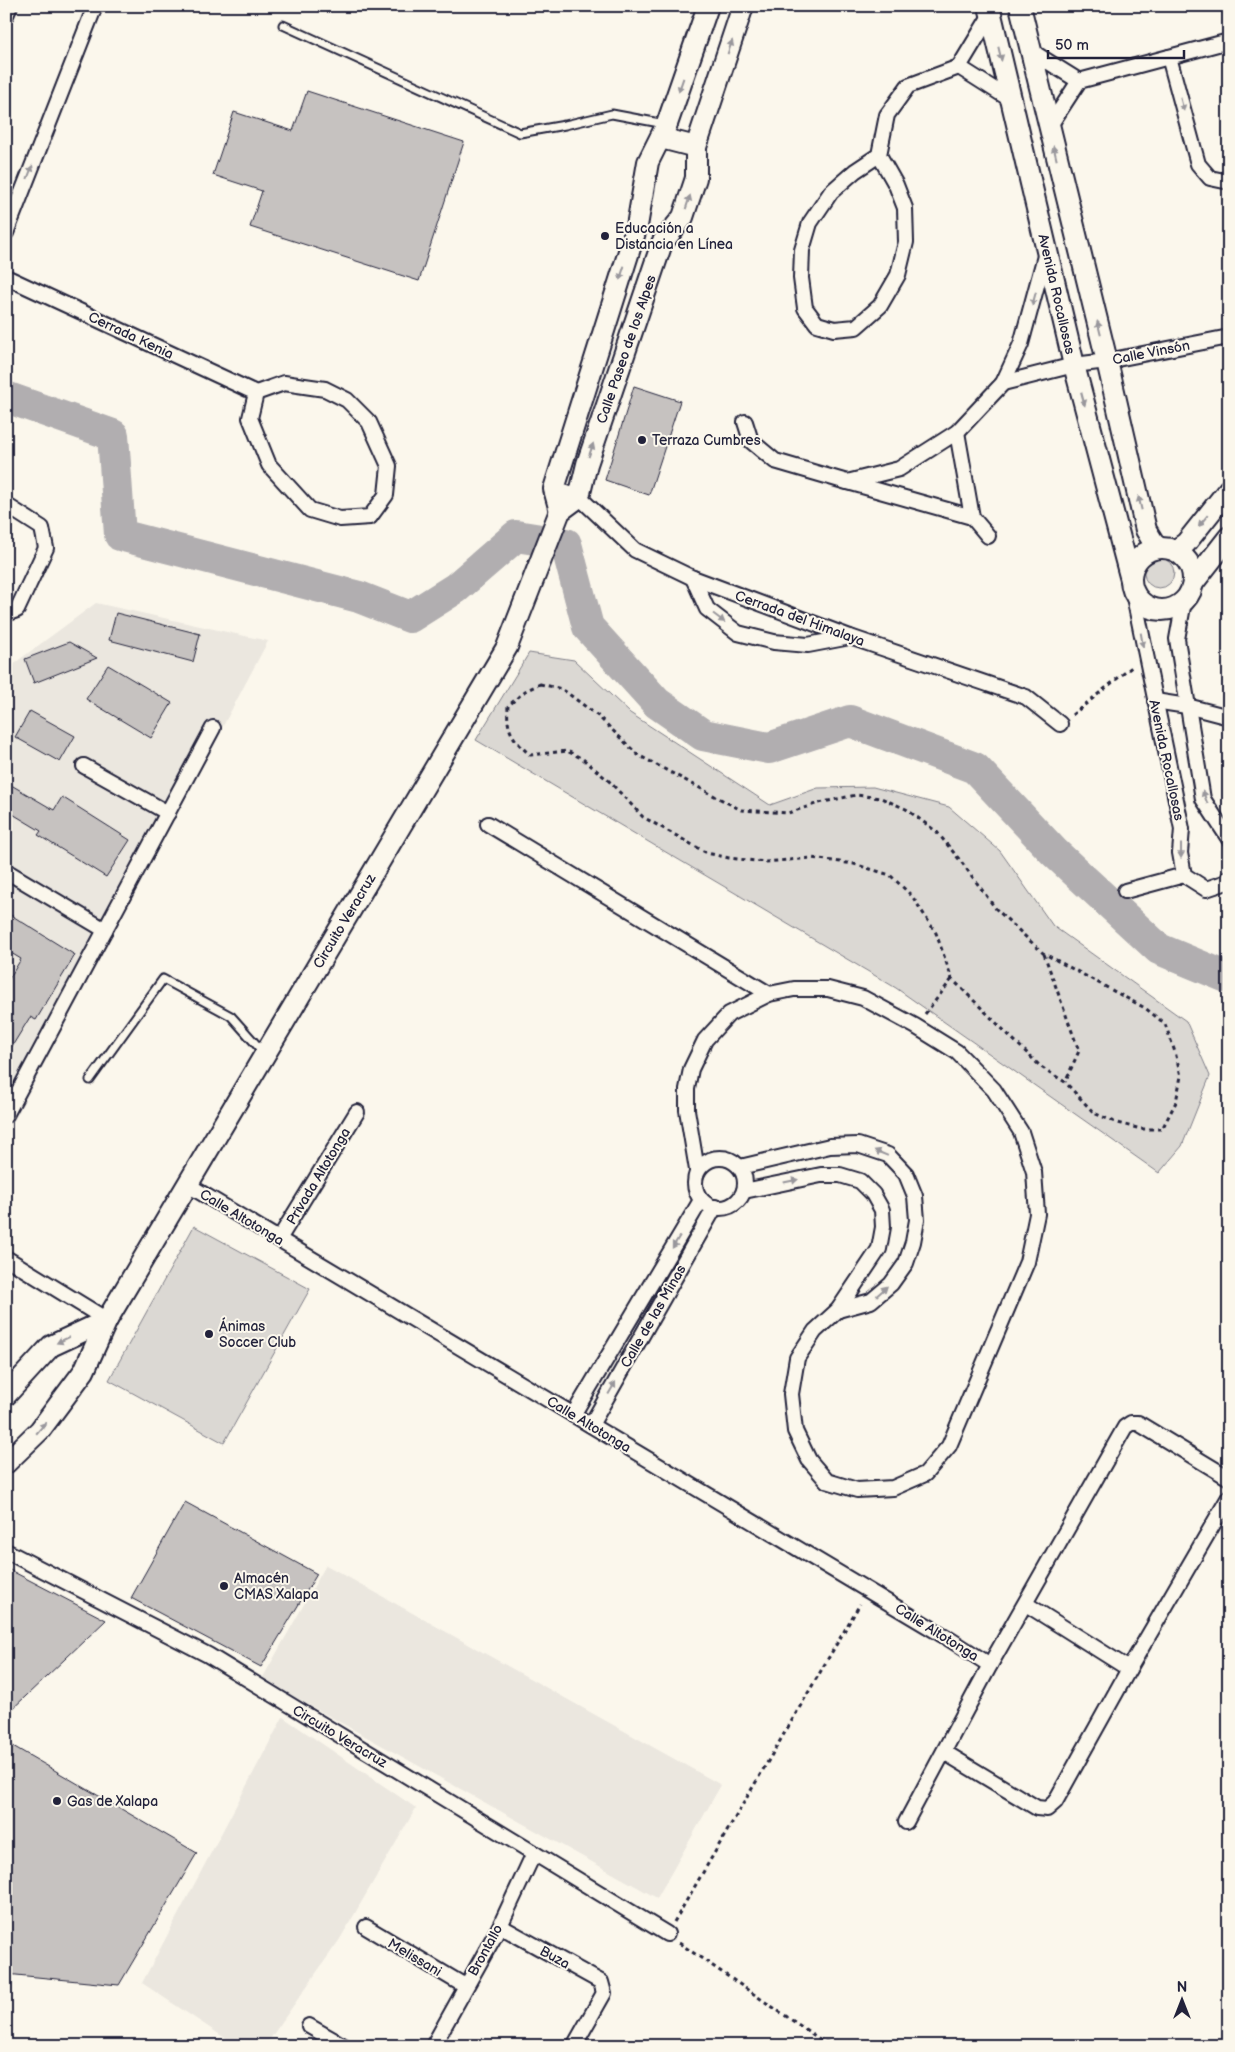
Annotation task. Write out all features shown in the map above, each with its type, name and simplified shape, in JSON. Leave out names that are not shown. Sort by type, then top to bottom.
[{"type":"street","points":[[6,15],[10,6]]},
{"type":"street","points":[[6,233],[95,6]]},
{"type":"street","name":"Calle Paseo de los Alpes","points":[[554,489],[637,226],[648,162],[664,131],[708,6]]},
{"type":"street","name":"Calle Paseo de los Alpes","points":[[579,497],[587,464],[662,243],[684,217],[696,178],[696,147],[743,6]]},
{"type":"street","points":[[1020,6],[1107,361],[1146,530],[1167,549],[1184,556],[1190,564],[1193,573],[1189,592]]},
{"type":"street","points":[[879,155],[855,171],[831,192],[810,224],[802,250],[801,278],[805,308],[817,324],[834,329],[856,327],[880,306],[898,275],[906,242],[905,208],[896,185],[879,155],[887,115],[908,86],[959,67],[990,10]]},
{"type":"street","name":"Avenida Rocallosas","points":[[990,10],[1046,252],[1132,586],[1182,829],[1180,853],[1184,875]]},
{"type":"street","points":[[1049,127],[1079,81],[1229,41]]},
{"type":"street","points":[[1031,51],[1079,81]]},
{"type":"street","points":[[1169,57],[1198,164],[1210,178],[1229,182]]},
{"type":"street","points":[[959,67],[1011,100]]},
{"type":"street","points":[[664,131],[696,147]]},
{"type":"street","points":[[1033,195],[1064,188]]},
{"type":"street","points":[[847,482],[899,469],[957,432],[1003,383],[1022,344],[1046,252]]},
{"type":"street","name":"Cerrada Kenia","points":[[6,277],[256,393]]},
{"type":"street","name":"Calle Vinsón","points":[[1003,383],[1074,365],[1107,361],[1229,337]]},
{"type":"street","points":[[284,383],[325,389],[347,400],[369,422],[389,466],[386,495],[370,517],[340,520],[310,510],[269,465],[250,418],[256,393],[284,383]]},
{"type":"street","points":[[745,422],[751,441],[774,461],[972,517]]},
{"type":"street","points":[[957,432],[972,517],[988,536]]},
{"type":"street","points":[[554,489],[558,518]]},
{"type":"street","name":"Cerrada del Himalaya","points":[[554,489],[579,497],[635,550],[694,578],[850,637],[1026,697],[1060,724]]},
{"type":"street","points":[[1229,489],[1186,543],[1167,549],[1148,550],[1135,562],[1132,586],[1139,600],[1156,610],[1176,607],[1229,537]]},
{"type":"street","points":[[558,518],[579,497]]},
{"type":"street","points":[[6,505],[42,528],[46,548],[17,610],[6,614]]},
{"type":"street","name":"Circuito Veracruz","points":[[6,1462],[40,1430],[84,1371],[107,1320],[507,647],[558,518]]},
{"type":"street","points":[[694,578],[707,610],[738,633],[774,642],[808,645],[850,637]]},
{"type":"street","name":"Avenida Rocallosas","points":[[1189,592],[1176,639],[1203,799],[1229,839]]},
{"type":"street","points":[[1155,701],[1187,706],[1229,717]]},
{"type":"street","points":[[6,1115],[213,728]]},
{"type":"street","points":[[84,766],[168,813]]},
{"type":"street","points":[[488,824],[769,994]]},
{"type":"street","points":[[6,871],[105,930]]},
{"type":"street","points":[[1125,891],[1184,875],[1206,889],[1227,882],[1229,877]]},
{"type":"street","points":[[698,1170],[704,1163],[713,1158],[728,1158],[740,1166],[744,1174],[744,1192],[733,1205],[716,1208],[701,1200],[695,1186],[698,1170],[687,1110],[687,1089],[691,1069],[705,1040],[729,1014],[769,994],[794,989],[828,989],[863,998],[915,1026],[957,1052],[994,1090],[1022,1132],[1034,1172],[1037,1214],[1027,1262],[949,1446],[925,1474],[893,1488],[857,1490],[827,1481],[809,1460],[795,1431],[791,1394],[797,1358],[814,1331],[838,1310],[879,1249],[883,1227],[882,1210],[873,1194],[860,1181],[840,1175],[821,1175],[744,1192]]},
{"type":"street","name":"Privada Altotonga","points":[[280,1239],[357,1112]]},
{"type":"street","points":[[692,1136],[713,1158]]},
{"type":"street","points":[[740,1166],[830,1146],[858,1144],[888,1155],[906,1174],[915,1196],[917,1220],[913,1242],[906,1263],[891,1284],[871,1301],[838,1310]]},
{"type":"street","name":"Calle Altotonga","points":[[188,1185],[868,1590],[990,1665]]},
{"type":"street","name":"Calle de las Minas","points":[[573,1415],[701,1200]]},
{"type":"street","name":"Calle de las Minas","points":[[591,1426],[716,1208]]},
{"type":"street","points":[[6,1258],[107,1320]]},
{"type":"street","points":[[648,1289],[664,1299]]},
{"type":"street","points":[[6,1395],[51,1346],[107,1320]]},
{"type":"street","points":[[606,1359],[624,1369]]},
{"type":"street","points":[[906,1822],[990,1665],[1125,1427],[1131,1423],[1138,1423],[1229,1478]]},
{"type":"street","points":[[944,1752],[1037,1808],[1047,1809],[1055,1802],[1129,1669],[1229,1497]]},
{"type":"street","name":"Circuito Veracruz","points":[[6,1551],[208,1655],[667,1934]]},
{"type":"street","points":[[1026,1604],[1129,1669]]},
{"type":"street","name":"Brontallo","points":[[433,2046],[500,1926],[534,1853]]},
{"type":"street","name":"Buza","points":[[500,1926],[601,1982],[604,1993],[574,2046]]},
{"type":"street","name":"Melissani","points":[[366,1927],[465,1986]]},
{"type":"street","points":[[309,2026],[344,2046]]},
{"type":"lane","points":[[284,25],[520,133],[612,114],[664,131]]},
{"type":"lane","points":[[90,1080],[163,979],[231,1016],[265,1054]]},
{"type":"path","points":[[1060,724],[1145,656]]},
{"type":"path","points":[[540,684],[562,689],[598,716],[638,755],[741,810],[788,813],[819,803],[856,795],[881,798],[906,809],[937,832],[996,909],[1044,953],[1145,1008],[1164,1024],[1175,1052],[1181,1076],[1176,1102],[1162,1129],[1141,1130],[1117,1123],[1094,1113],[1066,1082],[1042,1068],[952,979],[936,933],[912,896],[890,875],[854,864],[812,858],[764,862],[729,858],[707,853],[643,817],[609,781],[583,759],[567,751],[530,755],[516,742],[507,723],[508,706],[525,691],[540,684]]},
{"type":"path","points":[[1044,953],[1080,1051],[1066,1082]]},
{"type":"path","points":[[915,1026],[952,979]]},
{"type":"path","points":[[868,1590],[667,1934],[824,2042],[913,2046]]},
{"type":"shaded area","points":[[1159,558],[1170,562],[1174,573],[1170,584],[1159,588],[1148,584],[1144,573],[1148,562]]},
{"type":"shaded area","points":[[96,603],[268,641],[6,1136],[6,676],[16,662]]},
{"type":"shaded area","points":[[529,653],[574,660],[630,713],[770,805],[818,788],[873,787],[949,807],[1000,851],[1053,926],[1186,1021],[1210,1076],[1182,1146],[1159,1173],[896,988],[476,740]]},
{"type":"shaded area","name":"Ánimas Soccer Club","points":[[194,1226],[310,1289],[224,1443],[109,1380]]},
{"type":"shaded area","points":[[326,1565],[721,1785],[657,1898],[262,1679]]},
{"type":"shaded area","points":[[283,1717],[416,1808],[340,1939],[265,2046],[237,2046],[142,1983]]},
{"type":"building","points":[[307,91],[464,142],[419,281],[250,227],[262,191],[213,175],[234,112],[293,131]]},
{"type":"building","name":"Terraza Cumbres","points":[[634,386],[680,401],[649,495],[605,480]]},
{"type":"building","points":[[116,613],[200,634],[193,662],[109,640]]},
{"type":"building","points":[[69,642],[97,658],[34,683],[25,659]]},
{"type":"building","points":[[108,665],[172,703],[151,738],[86,699]]},
{"type":"building","points":[[30,711],[75,736],[60,762],[15,737]]},
{"type":"building","points":[[6,782],[54,810],[62,797],[130,840],[106,877],[38,835],[41,831],[6,810]]},
{"type":"building","points":[[6,912],[75,955],[36,1020],[30,1017],[6,1056],[6,984],[21,959],[6,950]]},
{"type":"building","name":"Almacén CMAS Xalapa","points":[[185,1502],[317,1574],[261,1667],[131,1598]]},
{"type":"building","points":[[6,1568],[106,1620],[6,1715]]},
{"type":"building","name":"Gas de Xalapa","points":[[6,1742],[197,1853],[119,1985],[6,1974]]},
{"type":"waterway","points":[[6,397],[113,435],[120,535],[359,597],[410,617],[456,588],[516,536],[566,544],[588,627],[657,703],[703,735],[769,748],[850,721],[975,768],[1054,852],[1159,949],[1229,978]]},
{"type":"place","name":"Educación a Distancia en Línea","points":[[605,236]]},
{"type":"place","name":"Terraza Cumbres","points":[[642,440]]},
{"type":"place","name":"Ánimas Soccer Club","points":[[209,1334]]},
{"type":"place","name":"Almacén CMAS Xalapa","points":[[224,1586]]},
{"type":"place","name":"Gas de Xalapa","points":[[57,1801]]}]
